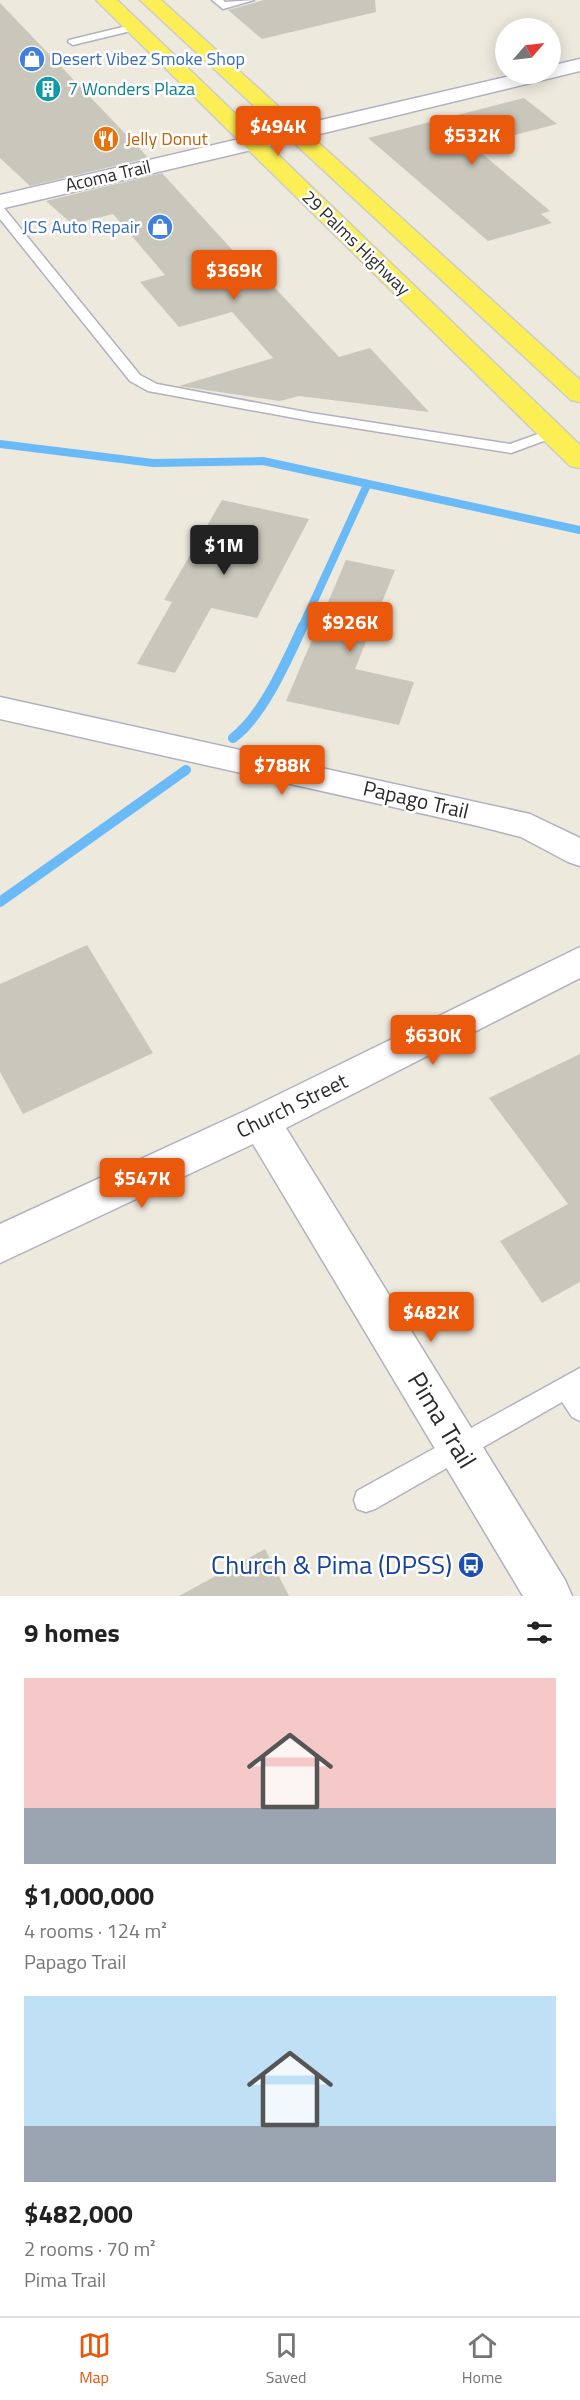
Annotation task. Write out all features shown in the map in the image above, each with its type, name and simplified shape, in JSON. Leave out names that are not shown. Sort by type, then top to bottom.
[{"type":"main road","name":"29 Palms Highway","points":[[106,0],[580,460]]},
{"type":"main road","name":"29 Palms Highway","points":[[150,0],[576,386]]},
{"type":"street","points":[[561,69],[580,65]]},
{"type":"street","name":"Acoma Trail","points":[[0,202],[501,84]]},
{"type":"street","name":"Papago Trail","points":[[0,708],[478,814],[530,827],[580,853]]},
{"type":"street","name":"Church Street","points":[[0,1244],[261,1122],[580,961]]},
{"type":"street","name":"Pima Trail","points":[[261,1122],[549,1596]]},
{"type":"lane","points":[[217,0],[224,6],[249,0]]},
{"type":"lane","points":[[73,42],[135,27]]},
{"type":"lane","points":[[0,211],[135,378],[153,388],[311,417],[511,449],[552,433]]},
{"type":"lane","points":[[366,1500],[573,1384],[580,1409]]},
{"type":"building","points":[[264,0],[375,0],[376,12],[262,39],[228,10]]},
{"type":"building","name":"7 Wonders Plaza","points":[[0,3],[148,158],[30,186],[0,158]]},
{"type":"building","points":[[524,98],[557,124],[473,146],[550,211],[541,214],[552,223],[488,241],[368,138]]},
{"type":"building","points":[[162,173],[237,255],[243,253],[339,357],[370,348],[429,412],[299,396],[280,401],[179,386],[273,358],[232,312],[179,327],[140,282],[165,275],[113,214],[72,224],[46,201]]},
{"type":"building","points":[[222,500],[309,519],[257,618],[211,608],[175,673],[137,664],[172,602],[164,600]]},
{"type":"building","points":[[346,560],[395,570],[355,669],[414,682],[399,725],[286,701]]},
{"type":"building","points":[[87,945],[153,1053],[23,1114],[0,1072],[0,984]]},
{"type":"building","points":[[580,1054],[580,1282],[542,1303],[500,1241],[568,1204],[489,1098]]},
{"type":"building","points":[[265,1549],[289,1596],[179,1596]]},
{"type":"waterway","points":[[0,444],[153,463],[263,461],[580,530]]},
{"type":"waterway","points":[[302,627],[367,485]]},
{"type":"waterway","points":[[233,738],[244,728],[264,702],[282,671],[303,626]]},
{"type":"waterway","points":[[0,902],[186,770]]},
{"type":"place","name":"Desert Vibez Smoke Shop","points":[[32,59]]},
{"type":"place","name":"7 Wonders Plaza","points":[[48,89]]},
{"type":"place","name":"Jelly Donut","points":[[106,139]]},
{"type":"place","name":"JCS Auto Repair","points":[[160,227]]},
{"type":"place","name":"Church & Pima (DPSS)","points":[[471,1565]]}]
